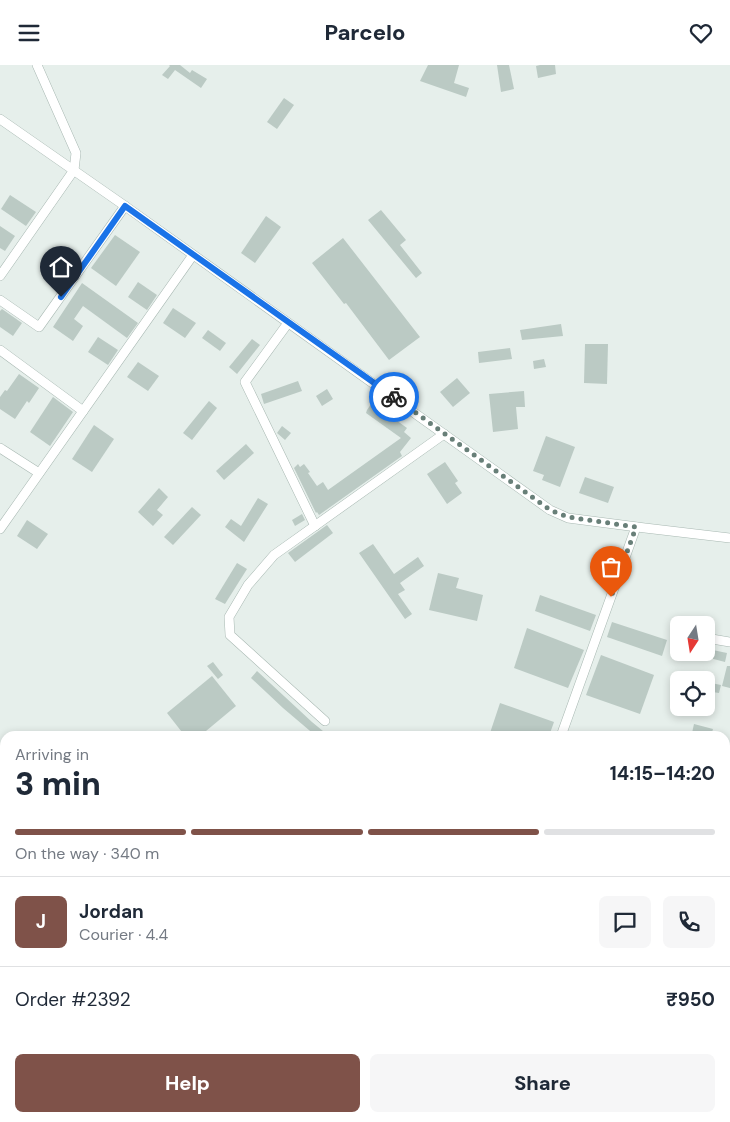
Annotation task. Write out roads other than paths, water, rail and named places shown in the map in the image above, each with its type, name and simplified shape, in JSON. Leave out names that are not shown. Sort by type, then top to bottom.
[{"type":"street","points":[[0,276],[74,170],[76,153],[36,65]]},
{"type":"street","points":[[0,119],[125,206],[550,510],[568,517],[636,527],[730,537]]},
{"type":"street","points":[[0,300],[39,327],[125,206]]},
{"type":"street","points":[[0,529],[193,255]]},
{"type":"street","points":[[288,323],[245,382],[315,526]]},
{"type":"street","points":[[0,351],[83,411]]},
{"type":"street","points":[[326,721],[230,635],[229,617],[248,585],[274,555],[444,433]]},
{"type":"street","points":[[0,447],[39,473]]},
{"type":"street","points":[[562,731],[636,527]]},
{"type":"street","points":[[715,640],[730,642]]}]
